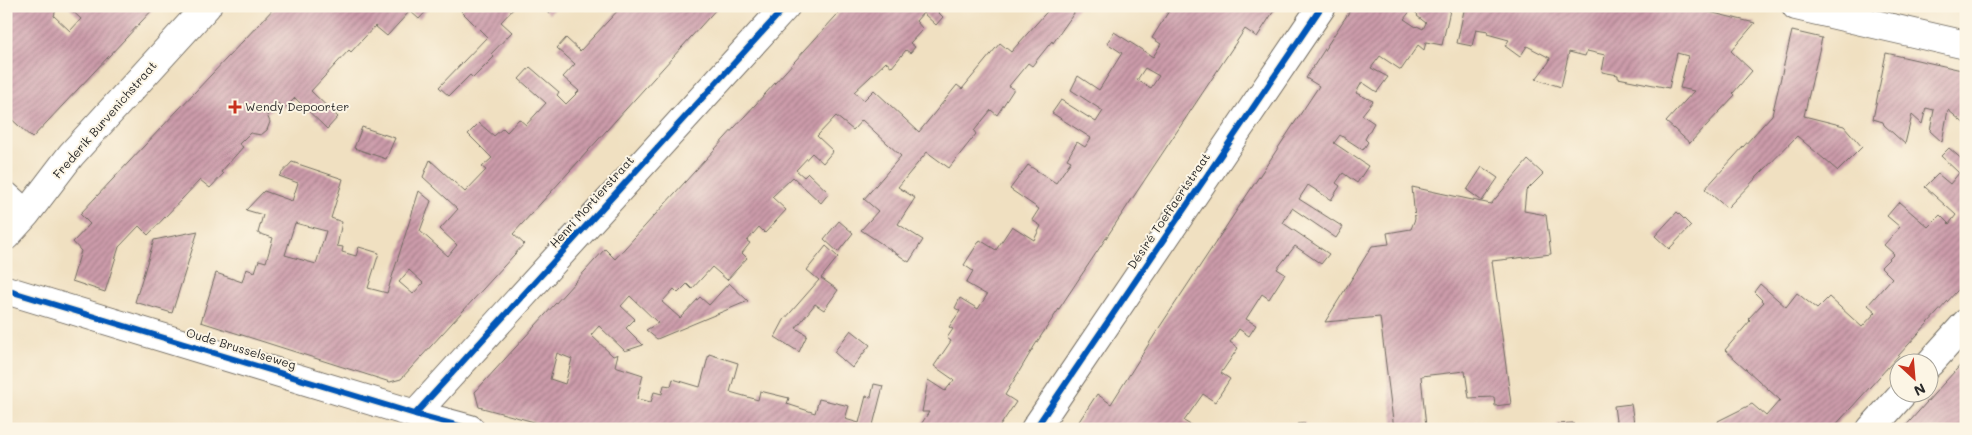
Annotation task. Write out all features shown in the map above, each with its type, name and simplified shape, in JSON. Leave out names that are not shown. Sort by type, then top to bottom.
[{"type":"street","name":"Frederik Burvenichstraat","points":[[6,236],[16,205],[71,155],[207,6]]},
{"type":"street","name":"Henri Mortierstraat","points":[[415,414],[786,6]]},
{"type":"street","name":"Désiré Toeffaertstraat","points":[[1035,429],[1322,6]]},
{"type":"street","points":[[1796,6],[1966,45]]},
{"type":"street","name":"Oude Brusselseweg","points":[[6,290],[470,429]]},
{"type":"street","points":[[1940,352],[1966,323]]},
{"type":"street","points":[[1871,429],[1895,402]]},
{"type":"building","points":[[6,6],[57,6],[54,16],[70,31],[81,19],[67,6],[156,6],[32,138],[6,114]]},
{"type":"building","points":[[276,6],[431,6],[419,19],[410,11],[387,36],[375,26],[351,52],[349,50],[311,91],[338,117],[327,129],[295,98],[284,109],[278,103],[267,115],[270,122],[267,130],[261,135],[250,133],[239,144],[243,147],[210,188],[200,180],[148,235],[139,226],[119,247],[105,292],[72,281],[81,251],[73,242],[90,224],[80,214]]},
{"type":"building","points":[[465,6],[516,6],[501,22],[512,32],[491,54],[494,57],[473,78],[470,75],[449,96],[439,87],[487,37],[461,11]]},
{"type":"building","points":[[541,6],[556,6],[549,14]]},
{"type":"building","points":[[622,6],[719,6],[513,234],[524,244],[401,379],[390,382],[201,322],[216,273],[242,282],[246,269],[255,272],[259,260],[266,262],[273,238],[258,233],[263,215],[246,210],[264,191],[292,201],[298,183],[279,176],[292,162],[343,179],[331,218],[342,222],[337,246],[343,247],[342,252],[356,256],[359,247],[379,253],[368,288],[387,293],[419,191],[431,201],[420,231],[448,256],[457,245],[440,229],[458,209],[423,177],[430,160],[465,192],[486,170],[482,167],[492,158],[468,134],[479,123],[494,136],[503,128],[507,132],[519,119],[526,125],[546,103],[519,79],[530,67],[559,92],[557,95],[566,104],[579,91],[563,77],[575,64],[557,48],[566,38],[580,51]],"holes":[[[295,223],[326,231],[316,264],[285,255]],[[409,270],[423,283],[413,294],[399,282]]]},
{"type":"building","points":[[845,6],[932,6],[943,17],[936,25],[923,13],[916,21],[923,29],[910,43],[915,47],[910,53],[906,50],[892,67],[886,62],[854,92],[864,100],[874,90],[919,132],[957,85],[962,89],[1000,43],[1011,52],[1052,6],[1079,6],[1053,43],[1052,41],[1032,66],[1028,63],[1009,86],[1014,89],[997,115],[991,110],[974,131],[976,134],[949,168],[927,152],[898,187],[915,198],[898,224],[923,240],[909,262],[861,230],[878,211],[864,199],[901,156],[862,120],[853,130],[836,116],[817,136],[833,151],[823,163],[812,153],[796,170],[804,177],[808,173],[829,193],[821,203],[793,177],[772,197],[786,210],[765,233],[759,227],[747,241],[750,243],[742,253],[747,258],[727,280],[712,267],[692,289],[687,284],[678,293],[674,289],[662,302],[680,318],[700,297],[709,305],[729,283],[748,301],[657,339],[646,330],[658,323],[630,296],[621,306],[635,319],[626,328],[643,345],[625,351],[599,326],[591,335],[613,356],[618,354],[615,366],[643,375],[637,399],[651,402],[654,392],[662,394],[664,385],[671,386],[673,379],[700,387],[709,354],[738,363],[730,392],[758,400],[760,391],[789,398],[787,404],[815,413],[819,399],[849,406],[845,419],[859,423],[866,396],[871,397],[874,384],[883,386],[872,429],[560,429],[479,407],[475,392],[605,249],[615,259]],"holes":[[[557,353],[572,359],[565,384],[550,379]]]},
{"type":"building","points":[[1172,6],[1277,6],[1257,37],[1245,29],[1035,345],[1005,395],[1016,402],[998,429],[918,429],[929,412],[922,412],[928,380],[945,391],[954,380],[934,366],[951,341],[947,338],[953,329],[949,327],[960,311],[955,308],[960,298],[978,309],[987,295],[966,283],[973,271],[964,265],[980,240],[996,250],[1012,226],[1034,240],[1041,226],[1032,220],[1039,209],[1010,189],[1028,165],[1056,183],[1071,161],[1067,159],[1077,142],[1085,147],[1091,138],[1052,113],[1061,100],[1096,122],[1103,111],[1071,90],[1078,76],[1099,90],[1122,53],[1107,43],[1114,32],[1153,57],[1161,44],[1152,38]],"holes":[[[1145,68],[1159,76],[1151,88],[1137,80]]]},
{"type":"building","points":[[1353,6],[1451,6],[1442,45],[1426,42],[1424,50],[1418,45],[1401,70],[1380,56],[1371,68],[1388,77],[1377,92],[1362,82],[1356,93],[1373,101],[1362,115],[1374,123],[1365,139],[1368,142],[1363,150],[1340,135],[1334,143],[1368,166],[1357,183],[1343,173],[1336,183],[1340,186],[1331,200],[1308,185],[1299,199],[1343,227],[1336,238],[1292,208],[1283,223],[1329,254],[1321,264],[1295,246],[1277,269],[1285,274],[1269,299],[1262,294],[1246,319],[1256,325],[1249,336],[1239,329],[1230,342],[1238,348],[1221,373],[1230,379],[1215,402],[1203,394],[1184,421],[1197,429],[1074,429],[1097,394],[1111,404],[1319,86],[1306,78]],"holes":[[[1412,9],[1426,23],[1423,29],[1404,19]]]},
{"type":"building","points":[[1465,6],[1684,6],[1755,23],[1731,51],[1752,71],[1733,93],[1735,95],[1690,143],[1666,122],[1694,91],[1680,88],[1688,56],[1677,53],[1669,88],[1618,78],[1618,75],[1602,72],[1605,55],[1587,51],[1585,56],[1569,52],[1561,87],[1536,79],[1550,58],[1527,46],[1520,57],[1505,46],[1509,40],[1487,34],[1488,31],[1476,29],[1472,46],[1457,43]]},
{"type":"building","points":[[1792,31],[1822,38],[1804,116],[1844,126],[1862,147],[1838,171],[1797,136],[1727,208],[1705,189],[1772,115]]},
{"type":"building","points":[[1886,53],[1966,71],[1966,125],[1948,110],[1942,142],[1930,131],[1934,110],[1926,108],[1922,124],[1912,115],[1905,144],[1883,122],[1873,119]]},
{"type":"building","points":[[362,127],[395,138],[386,159],[354,148]]},
{"type":"building","points":[[1949,148],[1966,161],[1966,281],[1902,352],[1890,352],[1890,365],[1832,429],[1720,429],[1718,421],[1752,404],[1766,416],[1780,400],[1725,350],[1750,321],[1748,319],[1764,302],[1754,292],[1760,284],[1786,307],[1797,293],[1817,309],[1829,297],[1862,327],[1876,312],[1868,305],[1892,278],[1881,267],[1894,254],[1884,245],[1900,227],[1887,216],[1899,202],[1928,227],[1940,215],[1949,224],[1956,215],[1925,187],[1938,174],[1950,184],[1959,173],[1941,156]]},
{"type":"building","points":[[1528,160],[1543,174],[1526,191],[1524,211],[1546,215],[1551,254],[1492,261],[1511,404],[1495,406],[1494,397],[1469,398],[1465,371],[1421,376],[1426,427],[1394,429],[1380,317],[1325,322],[1372,246],[1389,244],[1387,233],[1411,229],[1415,219],[1412,187],[1491,204]]},
{"type":"building","points":[[1482,167],[1498,178],[1482,201],[1467,190]]},
{"type":"building","points":[[1677,212],[1691,226],[1669,249],[1655,236]]},
{"type":"building","points":[[839,221],[853,233],[838,252],[824,239]]},
{"type":"building","points":[[198,231],[172,313],[135,302],[154,240]]},
{"type":"building","points":[[826,246],[838,257],[821,278],[838,290],[824,310],[815,304],[796,328],[807,335],[799,352],[775,337],[784,320],[819,280],[807,270]]},
{"type":"building","points":[[851,330],[870,345],[852,368],[834,352]]},
{"type":"building","points":[[1966,359],[1966,429],[1903,429],[1927,402],[1940,402],[1940,387]]},
{"type":"building","points":[[1631,404],[1635,429],[1617,429],[1614,406]]},
{"type":"building","points":[[1305,423],[1305,429],[1298,429],[1298,424]]},
{"type":"building","points":[[1573,423],[1574,429],[1558,429],[1557,424]]},
{"type":"cycle path","points":[[415,414],[786,6]]},
{"type":"cycle path","points":[[1035,429],[1322,6]]},
{"type":"cycle path","points":[[6,290],[470,429]]},
{"type":"place","name":"Wendy Depoorter","points":[[235,107]]}]
